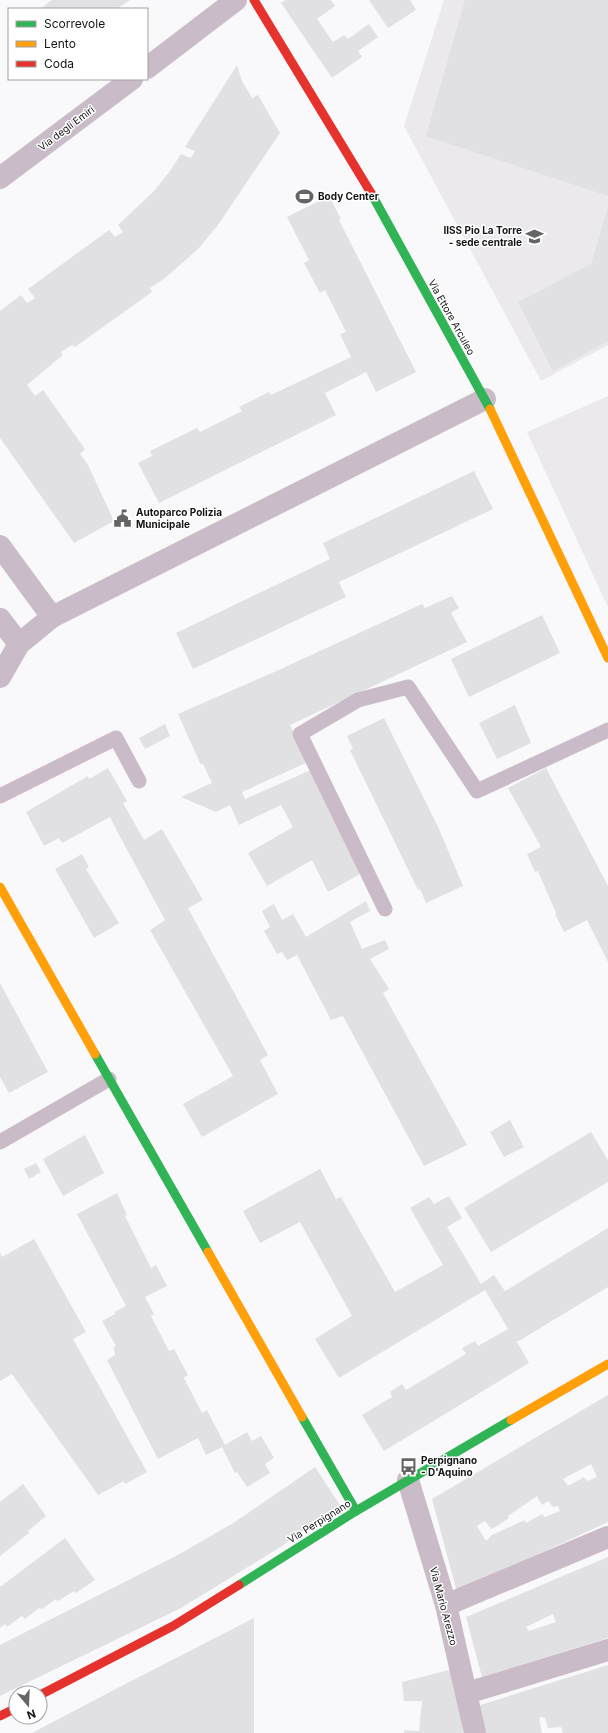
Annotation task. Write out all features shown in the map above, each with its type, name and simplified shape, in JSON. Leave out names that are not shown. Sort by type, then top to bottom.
[{"type":"street","points":[[148,67],[236,0]]},
{"type":"street","name":"Via Ettore Arculeo","points":[[254,0],[359,171],[485,399],[608,658]]},
{"type":"street","name":"Via degli Emiri","points":[[3,168],[131,80]]},
{"type":"street","points":[[0,677],[19,644],[52,617],[485,399]]},
{"type":"street","points":[[0,546],[52,617]]},
{"type":"street","points":[[0,619],[19,644]]},
{"type":"street","points":[[0,887],[356,1511]]},
{"type":"street","name":"Via Perpignano","points":[[48,1691],[173,1626],[356,1511],[608,1364]]},
{"type":"street","name":"Via Mario Arezzo","points":[[408,1480],[446,1605],[475,1733]]},
{"type":"street","points":[[446,1605],[608,1537]]},
{"type":"street","points":[[467,1693],[608,1650]]},
{"type":"lane","points":[[385,909],[300,734],[358,700],[408,687],[477,791],[608,730]]},
{"type":"lane","points":[[0,796],[116,738],[139,781]]},
{"type":"lane","points":[[0,1142],[109,1079]]},
{"type":"shaded area","name":"IISS Pio La Torre - sede centrale","points":[[444,0],[608,0],[608,345],[541,381],[404,126]]},
{"type":"shaded area","points":[[608,396],[608,607],[527,432]]},
{"type":"building","points":[[52,0],[130,0],[118,8],[41,8]]},
{"type":"building","points":[[285,0],[331,0],[335,6],[317,19],[333,42],[344,35],[348,39],[369,24],[378,37],[358,51],[362,57],[332,78],[281,3]]},
{"type":"building","points":[[369,0],[410,0],[416,10],[388,28]]},
{"type":"building","points":[[465,0],[608,0],[608,196],[426,136]]},
{"type":"building","points":[[237,65],[242,81],[252,98],[258,95],[280,133],[218,225],[198,249],[164,279],[150,288],[152,292],[75,347],[72,345],[61,352],[63,355],[27,385],[35,396],[43,390],[85,449],[80,454],[88,465],[114,521],[74,543],[0,438],[0,311],[21,295],[27,303],[35,298],[28,289],[109,230],[115,237],[123,232],[118,225],[154,191],[181,154],[191,158],[195,151],[185,147]]},
{"type":"building","points":[[329,196],[341,219],[339,220],[416,372],[376,392],[366,372],[325,393],[336,415],[159,503],[138,463],[152,456],[150,451],[197,428],[200,432],[242,411],[239,407],[269,392],[271,395],[351,357],[340,334],[346,332],[325,290],[320,293],[304,263],[309,260],[287,217]]},
{"type":"building","points":[[608,208],[608,341],[553,371],[518,302],[591,264]]},
{"type":"building","points":[[474,471],[493,509],[339,582],[346,597],[193,669],[176,633],[330,559],[323,543]]},
{"type":"building","points":[[452,596],[459,608],[451,613],[467,642],[290,725],[308,762],[242,792],[245,799],[311,770],[362,873],[328,892],[312,860],[267,886],[248,853],[293,827],[281,805],[239,825],[230,805],[216,812],[181,797],[212,783],[203,764],[201,765],[178,714],[272,673],[422,604],[425,608]]},
{"type":"building","points":[[542,615],[560,653],[469,697],[451,659]]},
{"type":"building","points":[[515,705],[531,743],[497,759],[479,723]]},
{"type":"building","points":[[384,718],[439,829],[463,886],[426,903],[420,889],[418,890],[350,750],[353,749],[347,736]]},
{"type":"building","points":[[165,724],[170,736],[145,749],[139,738]]},
{"type":"building","points":[[108,768],[127,801],[123,803],[144,840],[162,829],[203,900],[188,908],[268,1055],[260,1060],[278,1094],[202,1137],[183,1104],[233,1076],[150,930],[165,920],[110,817],[62,843],[59,838],[44,846],[26,812],[88,776],[89,779]]},
{"type":"building","points":[[546,768],[608,886],[608,962],[587,920],[564,932],[555,914],[556,913],[538,871],[535,872],[527,854],[541,847],[508,788]]},
{"type":"building","points":[[82,854],[89,867],[86,869],[119,923],[94,938],[55,869]]},
{"type":"building","points":[[366,901],[370,911],[350,922],[362,949],[385,940],[389,949],[370,959],[389,989],[383,993],[467,1145],[424,1166],[343,1016],[331,1020],[297,955],[287,960],[282,952],[277,954],[264,931],[270,927],[262,911],[274,904],[282,920],[293,914],[306,937]]},
{"type":"building","points":[[0,983],[48,1072],[9,1093],[0,1077]]},
{"type":"building","points":[[510,1120],[524,1147],[504,1157],[490,1132]]},
{"type":"building","points":[[591,1132],[608,1160],[608,1182],[491,1252],[464,1208]]},
{"type":"building","points":[[85,1135],[104,1173],[63,1196],[43,1159]]},
{"type":"building","points":[[36,1163],[41,1172],[29,1179],[24,1169]]},
{"type":"building","points":[[320,1169],[336,1199],[341,1197],[395,1292],[443,1265],[410,1208],[429,1197],[434,1204],[449,1196],[462,1218],[447,1227],[481,1284],[494,1275],[505,1291],[608,1228],[608,1287],[517,1342],[529,1363],[384,1451],[362,1415],[392,1397],[390,1392],[402,1384],[406,1390],[466,1354],[462,1348],[475,1341],[478,1346],[508,1329],[485,1290],[339,1378],[315,1339],[352,1316],[300,1222],[260,1243],[243,1211]]},
{"type":"building","points":[[117,1193],[127,1215],[125,1216],[151,1268],[156,1265],[167,1286],[145,1297],[154,1314],[151,1316],[169,1351],[174,1349],[188,1375],[184,1378],[202,1413],[207,1410],[225,1445],[247,1432],[252,1441],[261,1436],[274,1458],[265,1464],[270,1473],[247,1487],[237,1472],[235,1473],[222,1447],[206,1455],[198,1438],[158,1459],[107,1360],[115,1355],[114,1347],[116,1346],[102,1321],[115,1314],[114,1312],[126,1306],[77,1214]]},
{"type":"building","points":[[34,1239],[86,1332],[73,1339],[147,1472],[125,1484],[124,1481],[98,1495],[12,1374],[0,1381],[0,1253],[2,1257]]},
{"type":"building","points":[[608,1395],[608,1522],[457,1592],[432,1499]],"holes":[[[591,1464],[597,1477],[587,1481],[584,1477],[568,1486],[563,1479]],[[537,1496],[542,1505],[548,1501],[553,1507],[558,1506],[560,1511],[545,1517],[542,1514],[526,1523],[525,1520],[492,1535],[486,1541],[477,1526],[485,1521],[491,1529],[509,1518],[508,1516]]]},
{"type":"building","points":[[315,1467],[340,1505],[282,1546],[181,1608],[23,1685],[8,1685],[8,1692],[0,1696],[0,1645],[176,1556],[235,1522]]},
{"type":"building","points":[[23,1484],[46,1516],[28,1531],[29,1533],[0,1556],[0,1502]]},
{"type":"building","points":[[65,1538],[95,1580],[76,1593],[74,1591],[58,1601],[56,1599],[42,1609],[39,1608],[25,1619],[22,1616],[7,1627],[5,1624],[0,1628],[0,1587]]},
{"type":"building","points":[[608,1557],[608,1638],[482,1677],[466,1617]],"holes":[[[553,1614],[556,1622],[529,1631],[526,1627]]]},
{"type":"building","points":[[254,1618],[254,1733],[32,1733]]},
{"type":"building","points":[[608,1665],[608,1733],[563,1733],[561,1727],[548,1728],[545,1718],[539,1717],[542,1733],[482,1733],[474,1707]]},
{"type":"building","points":[[453,1669],[463,1733],[404,1733],[404,1730],[419,1731],[422,1701],[404,1701],[402,1682]]},
{"type":"traffic: fast","points":[[371,193],[490,409]]},
{"type":"traffic: fast","points":[[95,1054],[208,1252]]},
{"type":"traffic: fast","points":[[302,1417],[356,1511]]},
{"type":"traffic: fast","points":[[239,1585],[356,1511],[511,1420]]},
{"type":"traffic: slow","points":[[490,409],[608,658]]},
{"type":"traffic: slow","points":[[0,887],[95,1054]]},
{"type":"traffic: slow","points":[[208,1252],[302,1417]]},
{"type":"traffic: slow","points":[[511,1420],[608,1364]]},
{"type":"traffic: jam","points":[[254,0],[371,193]]},
{"type":"traffic: jam","points":[[48,1691],[173,1626],[239,1585]]},
{"type":"traffic: jam","points":[[0,1716],[8,1712]]},
{"type":"place","name":"Body Center","points":[[305,196]]},
{"type":"place","name":"IISS Pio La Torre - sede centrale","points":[[535,236]]},
{"type":"place","name":"Autoparco Polizia Municipale","points":[[123,518]]},
{"type":"place","name":"Perpignano - D'Aquino","points":[[408,1466]]}]
